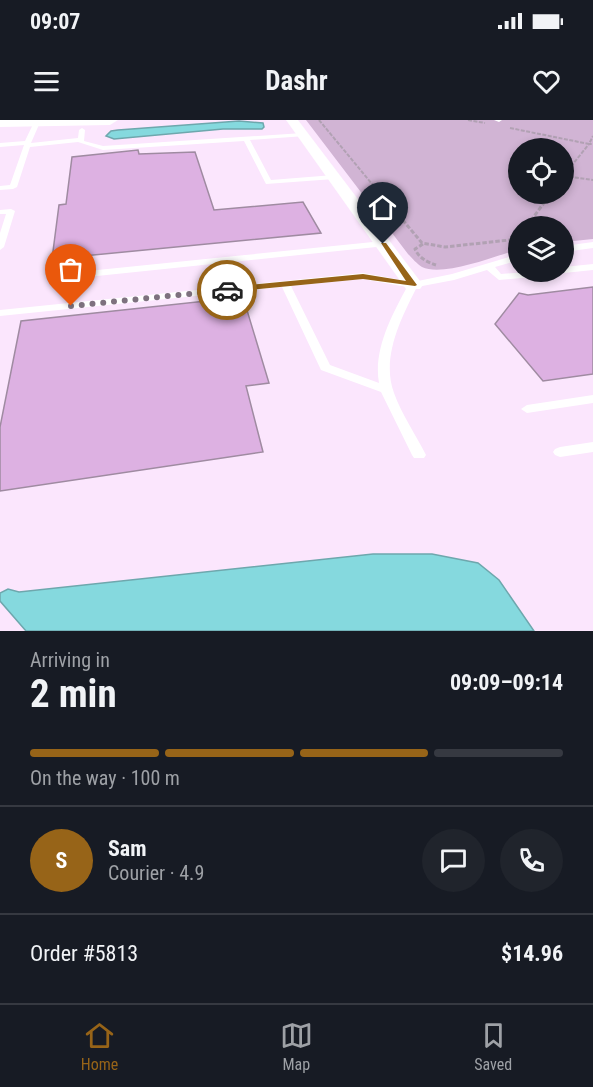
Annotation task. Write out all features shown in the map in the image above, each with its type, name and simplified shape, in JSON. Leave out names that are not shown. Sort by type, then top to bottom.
[{"type":"street","points":[[0,122],[112,120]]},
{"type":"street","points":[[292,120],[413,285]]},
{"type":"lane","points":[[64,122],[82,130],[112,120]]},
{"type":"lane","points":[[0,188],[13,187],[37,121]]},
{"type":"lane","points":[[81,140],[82,130]]},
{"type":"lane","points":[[0,145],[81,140],[93,147],[114,148],[303,135]]},
{"type":"lane","points":[[246,139],[269,182],[334,177]]},
{"type":"lane","points":[[0,212],[10,211],[0,247]]},
{"type":"lane","points":[[68,276],[383,244]]},
{"type":"lane","points":[[574,248],[593,245]]},
{"type":"lane","points":[[0,313],[363,276],[413,285],[454,277],[508,260]]},
{"type":"lane","points":[[488,266],[499,278],[508,277]]},
{"type":"lane","points":[[574,269],[593,267]]},
{"type":"lane","points":[[285,284],[325,367],[386,390]]},
{"type":"lane","points":[[413,285],[401,306],[384,354],[386,390],[419,455]]},
{"type":"lane","points":[[527,409],[593,399]]},
{"type":"lane","points":[[560,452],[593,447]]},
{"type":"path","points":[[319,120],[423,243],[445,247],[508,240]]},
{"type":"path","points":[[468,120],[488,124]]},
{"type":"path","points":[[509,128],[593,144]]},
{"type":"path","points":[[574,163],[593,136]]},
{"type":"path","points":[[574,177],[593,180]]},
{"type":"path","points":[[423,243],[416,249],[419,258],[442,267]]},
{"type":"shaded area","points":[[306,120],[593,120],[593,239],[574,241],[574,216],[508,216],[508,252],[456,268],[431,269],[416,263]]},
{"type":"shaded area","points":[[239,121],[263,123],[264,127],[262,129],[223,129],[114,139],[106,136],[111,131],[118,130]]},
{"type":"shaded area","points":[[373,554],[432,554],[478,563],[499,580],[534,631],[26,631],[0,601],[0,593],[8,589],[19,592]]},
{"type":"building","points":[[138,150],[139,154],[195,152],[214,210],[303,202],[321,233],[52,259],[59,205],[66,204],[72,157]]},
{"type":"building","points":[[593,287],[593,374],[543,381],[495,324],[519,293],[528,295]]},
{"type":"building","points":[[243,297],[269,383],[246,386],[263,452],[0,491],[0,427],[21,321]]},
{"type":"way so far","points":[[71,306],[227,290]]},
{"type":"route","points":[[227,290],[363,276],[413,285],[383,244]]}]
